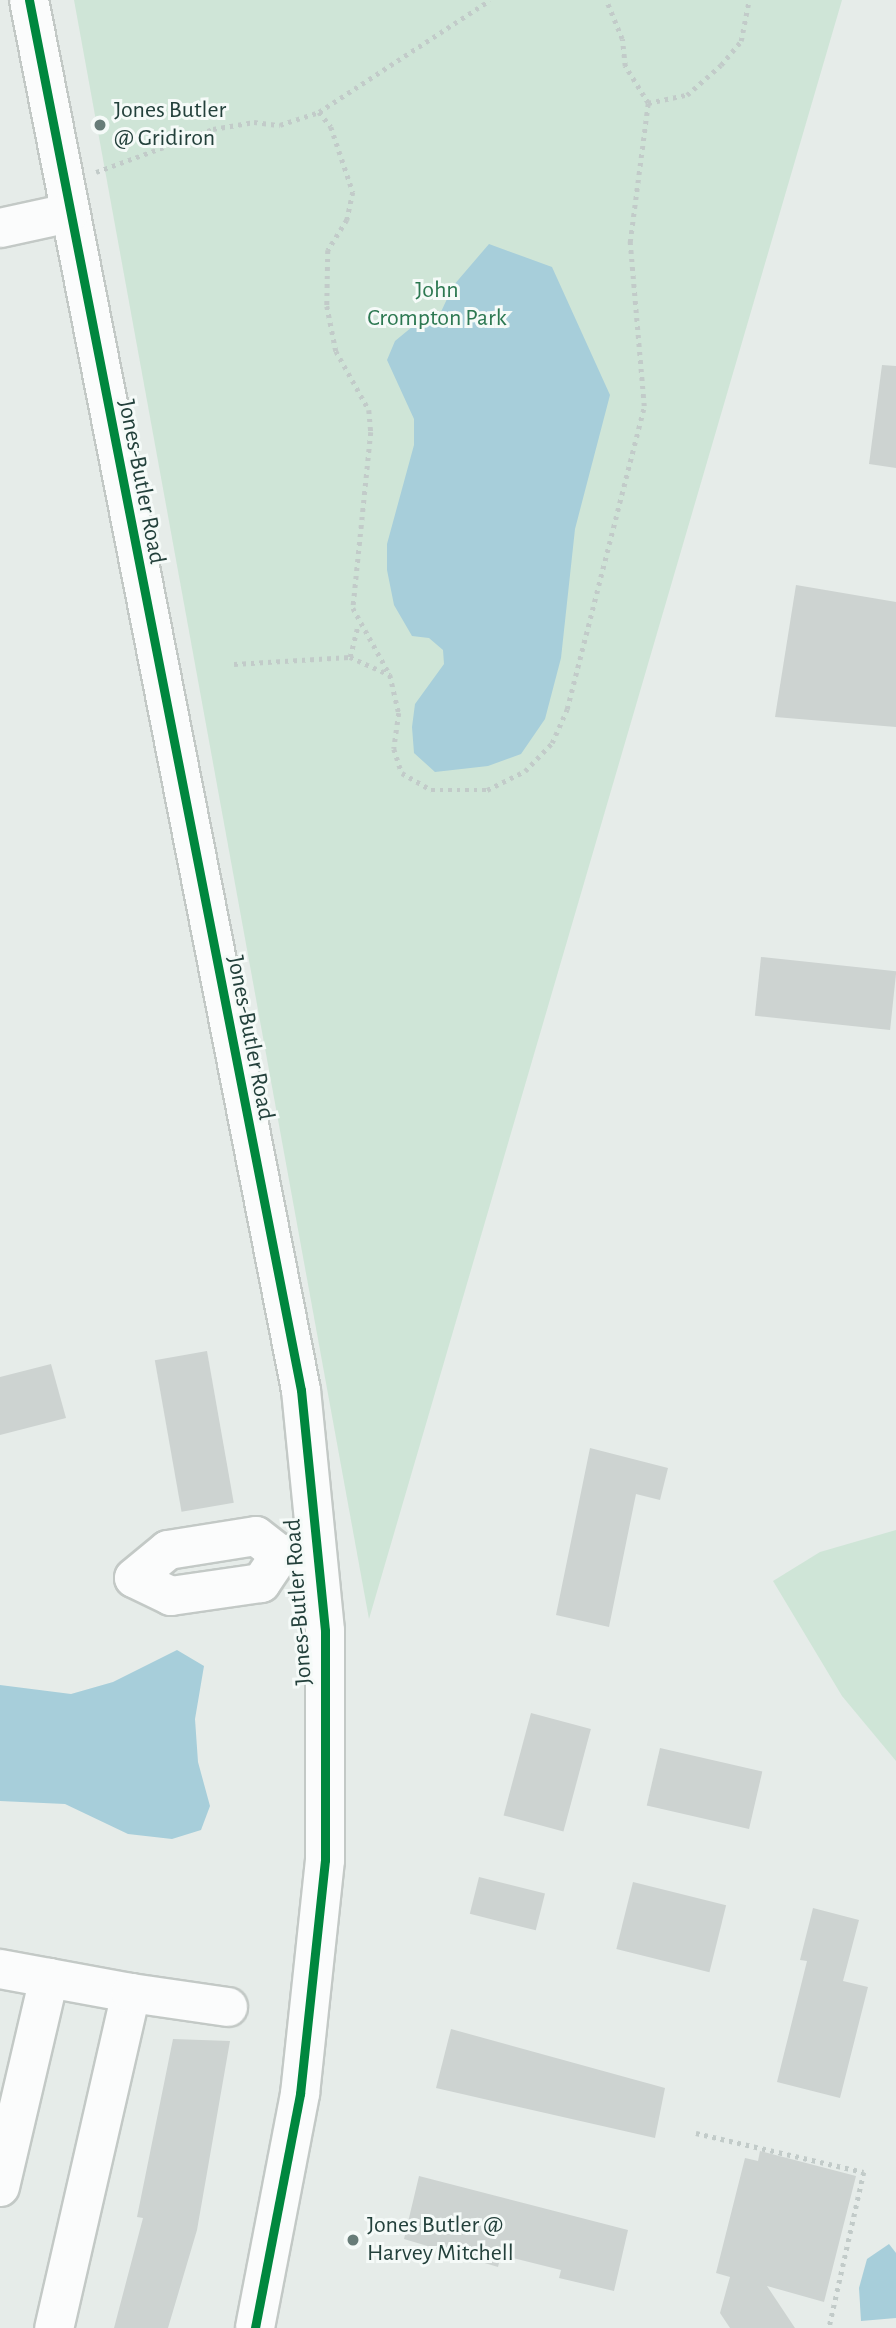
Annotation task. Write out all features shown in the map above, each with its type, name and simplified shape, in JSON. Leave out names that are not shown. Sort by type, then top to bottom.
[{"type":"street","name":"Jones-Butler Road","points":[[29,0],[65,196],[300,1390],[298,1553],[325,1631],[325,1860],[300,2094],[255,2328]]},
{"type":"street","points":[[0,228],[65,196]]},
{"type":"street","points":[[256,1536],[298,1553],[261,1583],[171,1596],[134,1578],[168,1550],[256,1536]]},
{"type":"street","points":[[204,1544],[212,1590]]},
{"type":"street","points":[[0,1969],[131,1993],[228,2007]]},
{"type":"street","points":[[0,2187],[49,1978]]},
{"type":"street","points":[[54,2328],[131,1993]]},
{"type":"path","points":[[65,196],[117,168],[214,130],[254,122],[281,125],[319,112],[490,0]]},
{"type":"path","points":[[319,112],[331,127],[353,192],[347,220],[328,250],[327,306],[336,351],[369,410],[371,432],[352,592],[358,626],[390,675],[399,713],[397,765],[411,782],[431,790],[487,790],[525,771],[552,743],[567,709],[644,406],[630,242],[648,103],[625,66],[622,38],[606,0]]},
{"type":"path","points":[[648,103],[687,95],[721,65],[741,41],[749,0]]},
{"type":"path","points":[[350,657],[358,626]]},
{"type":"path","points":[[234,664],[350,657],[390,675]]},
{"type":"path","points":[[696,2133],[864,2172],[829,2328]]},
{"type":"green space","name":"John Crompton Park","points":[[74,0],[842,0],[369,1619]]},
{"type":"green space","points":[[896,1530],[896,1761],[842,1696],[773,1581],[820,1552]]},
{"type":"water","points":[[489,244],[552,267],[610,395],[575,529],[561,658],[545,719],[521,754],[488,766],[435,772],[414,753],[412,727],[415,704],[444,664],[443,650],[429,638],[412,636],[394,605],[387,570],[387,544],[414,445],[414,419],[387,360],[395,341],[418,322],[440,314],[453,286]]},
{"type":"water","points":[[177,1650],[204,1666],[195,1719],[198,1762],[210,1806],[201,1830],[172,1839],[128,1834],[65,1804],[0,1801],[0,1685],[71,1694],[113,1682]]},
{"type":"water","points":[[889,2244],[896,2253],[896,2318],[861,2321],[859,2288],[867,2259]]},
{"type":"building","points":[[882,365],[896,366],[896,468],[869,464]]},
{"type":"building","points":[[796,585],[896,602],[896,727],[775,717]]},
{"type":"building","points":[[761,957],[896,971],[890,1030],[755,1016]]},
{"type":"building","points":[[207,1351],[234,1503],[182,1512],[155,1360]]},
{"type":"building","points":[[51,1364],[66,1418],[0,1435],[0,1377]]},
{"type":"building","points":[[590,1448],[668,1468],[660,1500],[636,1494],[609,1627],[556,1615]]},
{"type":"building","points":[[531,1713],[591,1729],[563,1831],[504,1815]]},
{"type":"building","points":[[660,1748],[762,1772],[749,1829],[647,1805]]},
{"type":"building","points":[[479,1877],[545,1893],[536,1930],[470,1914]]},
{"type":"building","points":[[633,1882],[726,1905],[709,1972],[616,1949]]},
{"type":"building","points":[[813,1908],[859,1920],[843,1981],[868,1987],[840,2098],[777,2082],[807,1961],[800,1960]]},
{"type":"building","points":[[451,2029],[665,2088],[655,2138],[436,2088]]},
{"type":"building","points":[[173,2039],[230,2041],[197,2230],[168,2328],[114,2328],[143,2218],[137,2217]]},
{"type":"building","points":[[760,2151],[856,2176],[824,2302],[767,2286],[795,2328],[730,2328],[720,2313],[730,2277],[716,2273],[745,2158],[758,2161]]},
{"type":"building","points":[[419,2176],[628,2230],[614,2291],[559,2278],[561,2270],[501,2255],[498,2267],[404,2239]]},
{"type":"cycle path","points":[[29,0],[301,1390],[325,1631],[325,1860],[300,2094],[255,2328]]},
{"type":"place","name":"Jones Butler @ Gridiron","points":[[100,125]]},
{"type":"place","name":"Jones Butler @ Harvey Mitchell","points":[[353,2240]]}]
